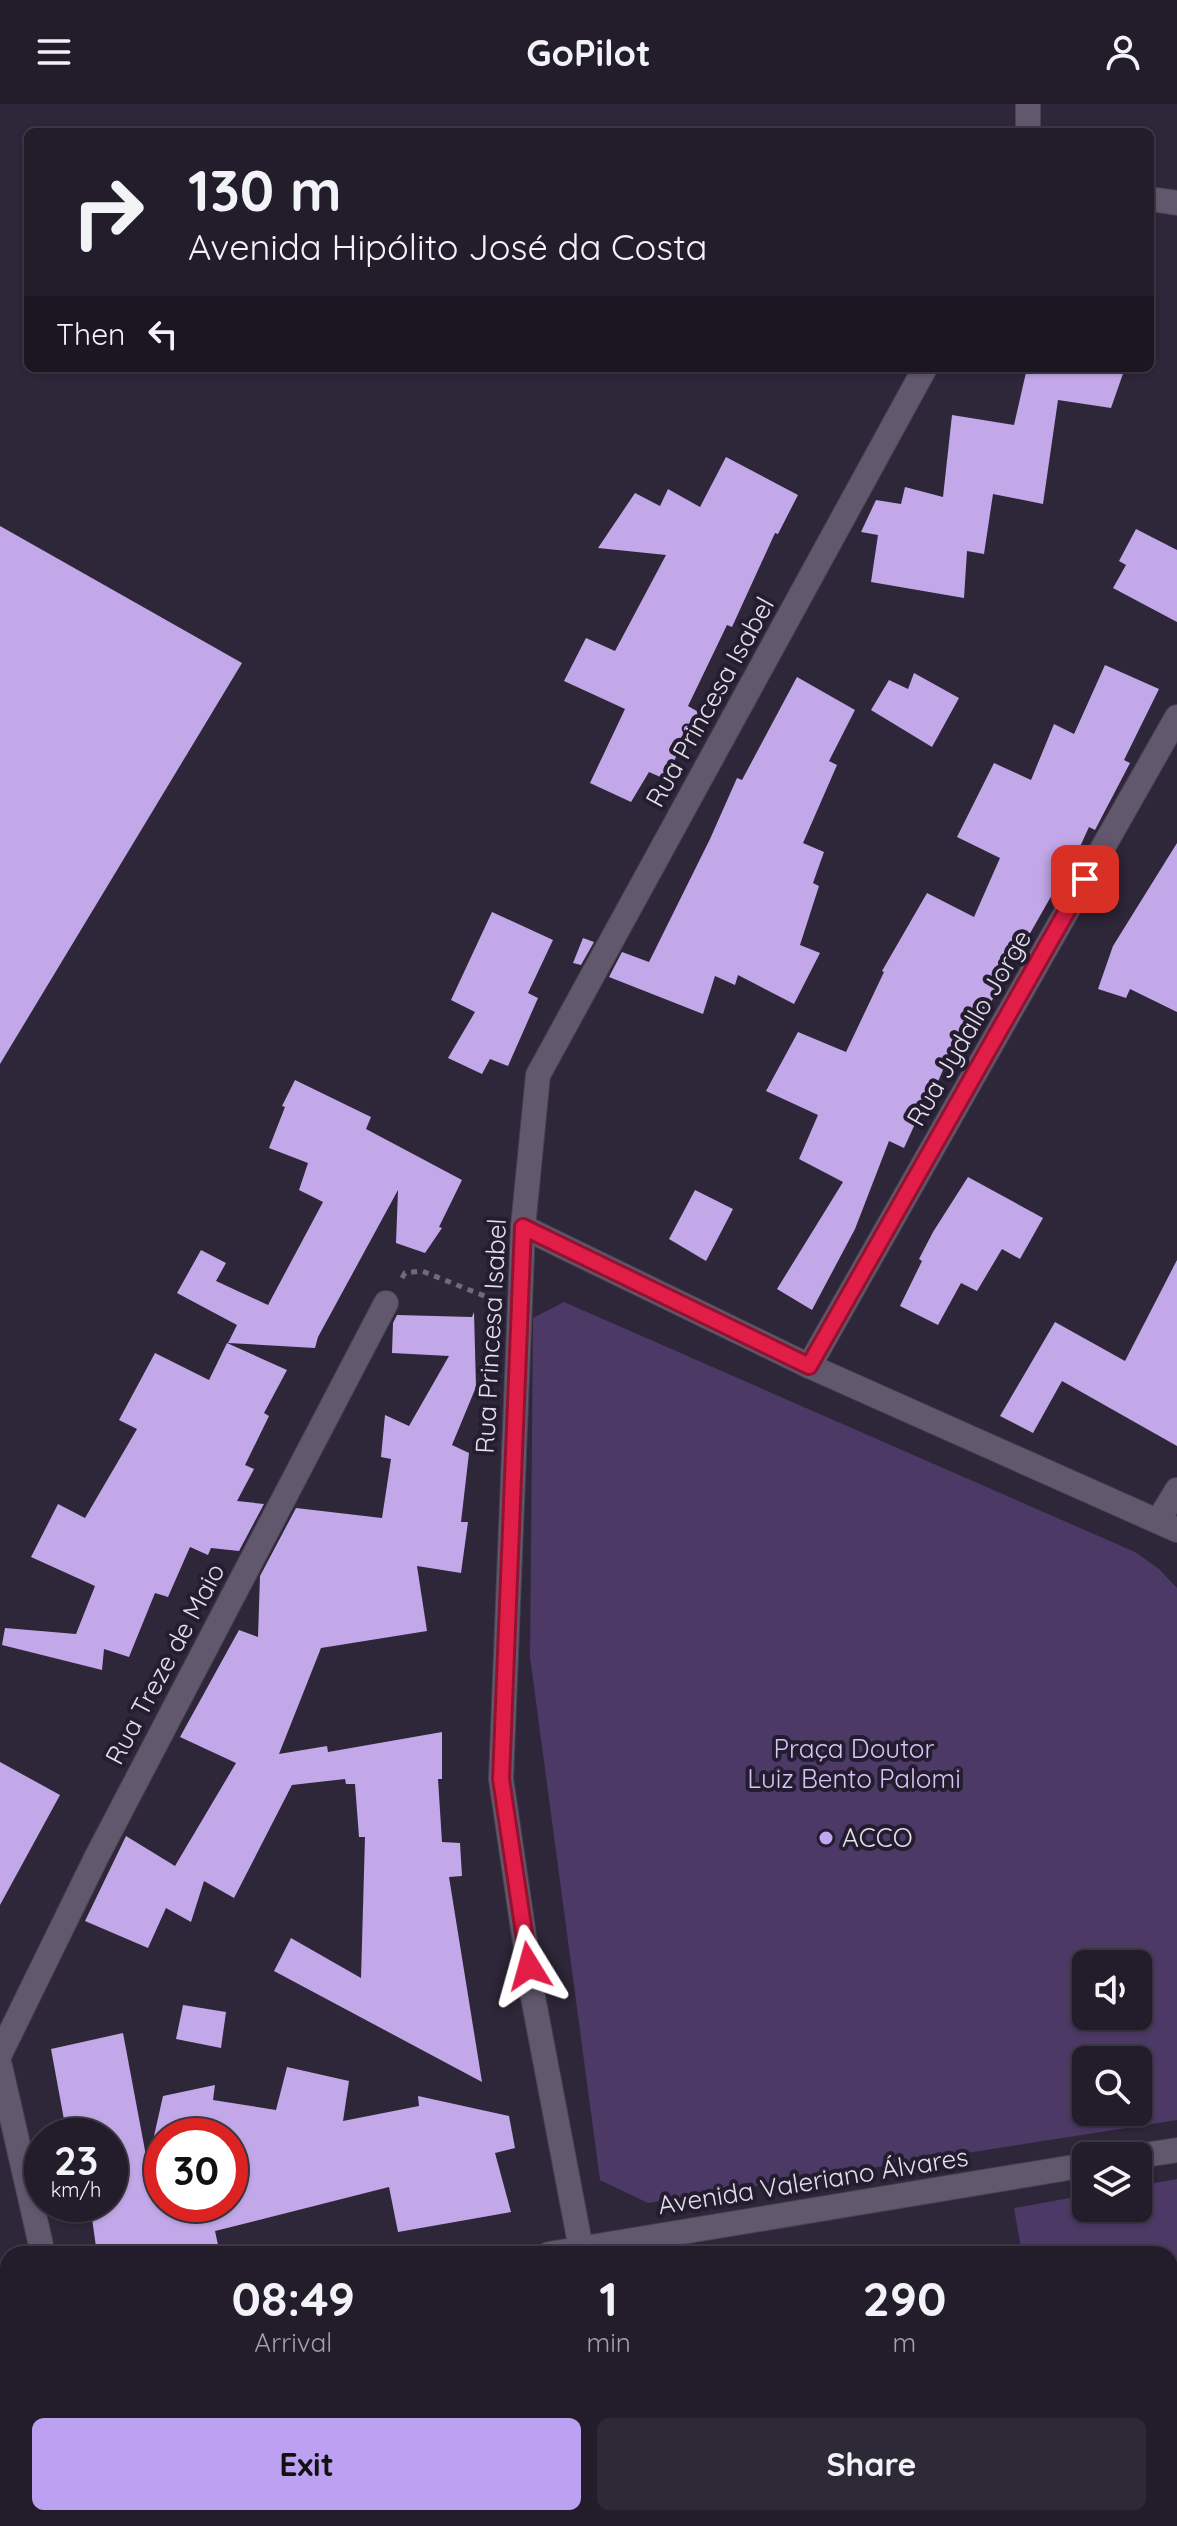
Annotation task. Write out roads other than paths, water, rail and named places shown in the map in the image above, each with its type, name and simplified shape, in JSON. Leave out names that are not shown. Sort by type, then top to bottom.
[{"type":"street","points":[[1028,104],[1028,128]]},
{"type":"street","points":[[1154,200],[1177,203]]},
{"type":"street","name":"Rua Princesa Isabel","points":[[581,2246],[533,1997],[501,1779],[523,1227],[538,1075],[923,372]]},
{"type":"street","name":"Rua Jydallo Jorge","points":[[809,1366],[1177,717]]},
{"type":"street","points":[[523,1227],[809,1366],[1167,1526],[1177,1490]]},
{"type":"street","name":"Rua Treze de Maio","points":[[0,2054],[96,1858],[386,1303]]},
{"type":"street","points":[[0,2066],[41,2246]]},
{"type":"street","points":[[1152,2154],[1177,2150]]},
{"type":"street","name":"Avenida Valeriano Álvares","points":[[611,2246],[1072,2167]]},
{"type":"place","name":"ACCO","points":[[826,1838]]},
{"type":"park label","name":"Praça Doutor Luiz Bento Palomi","points":[[854,1764]]}]
